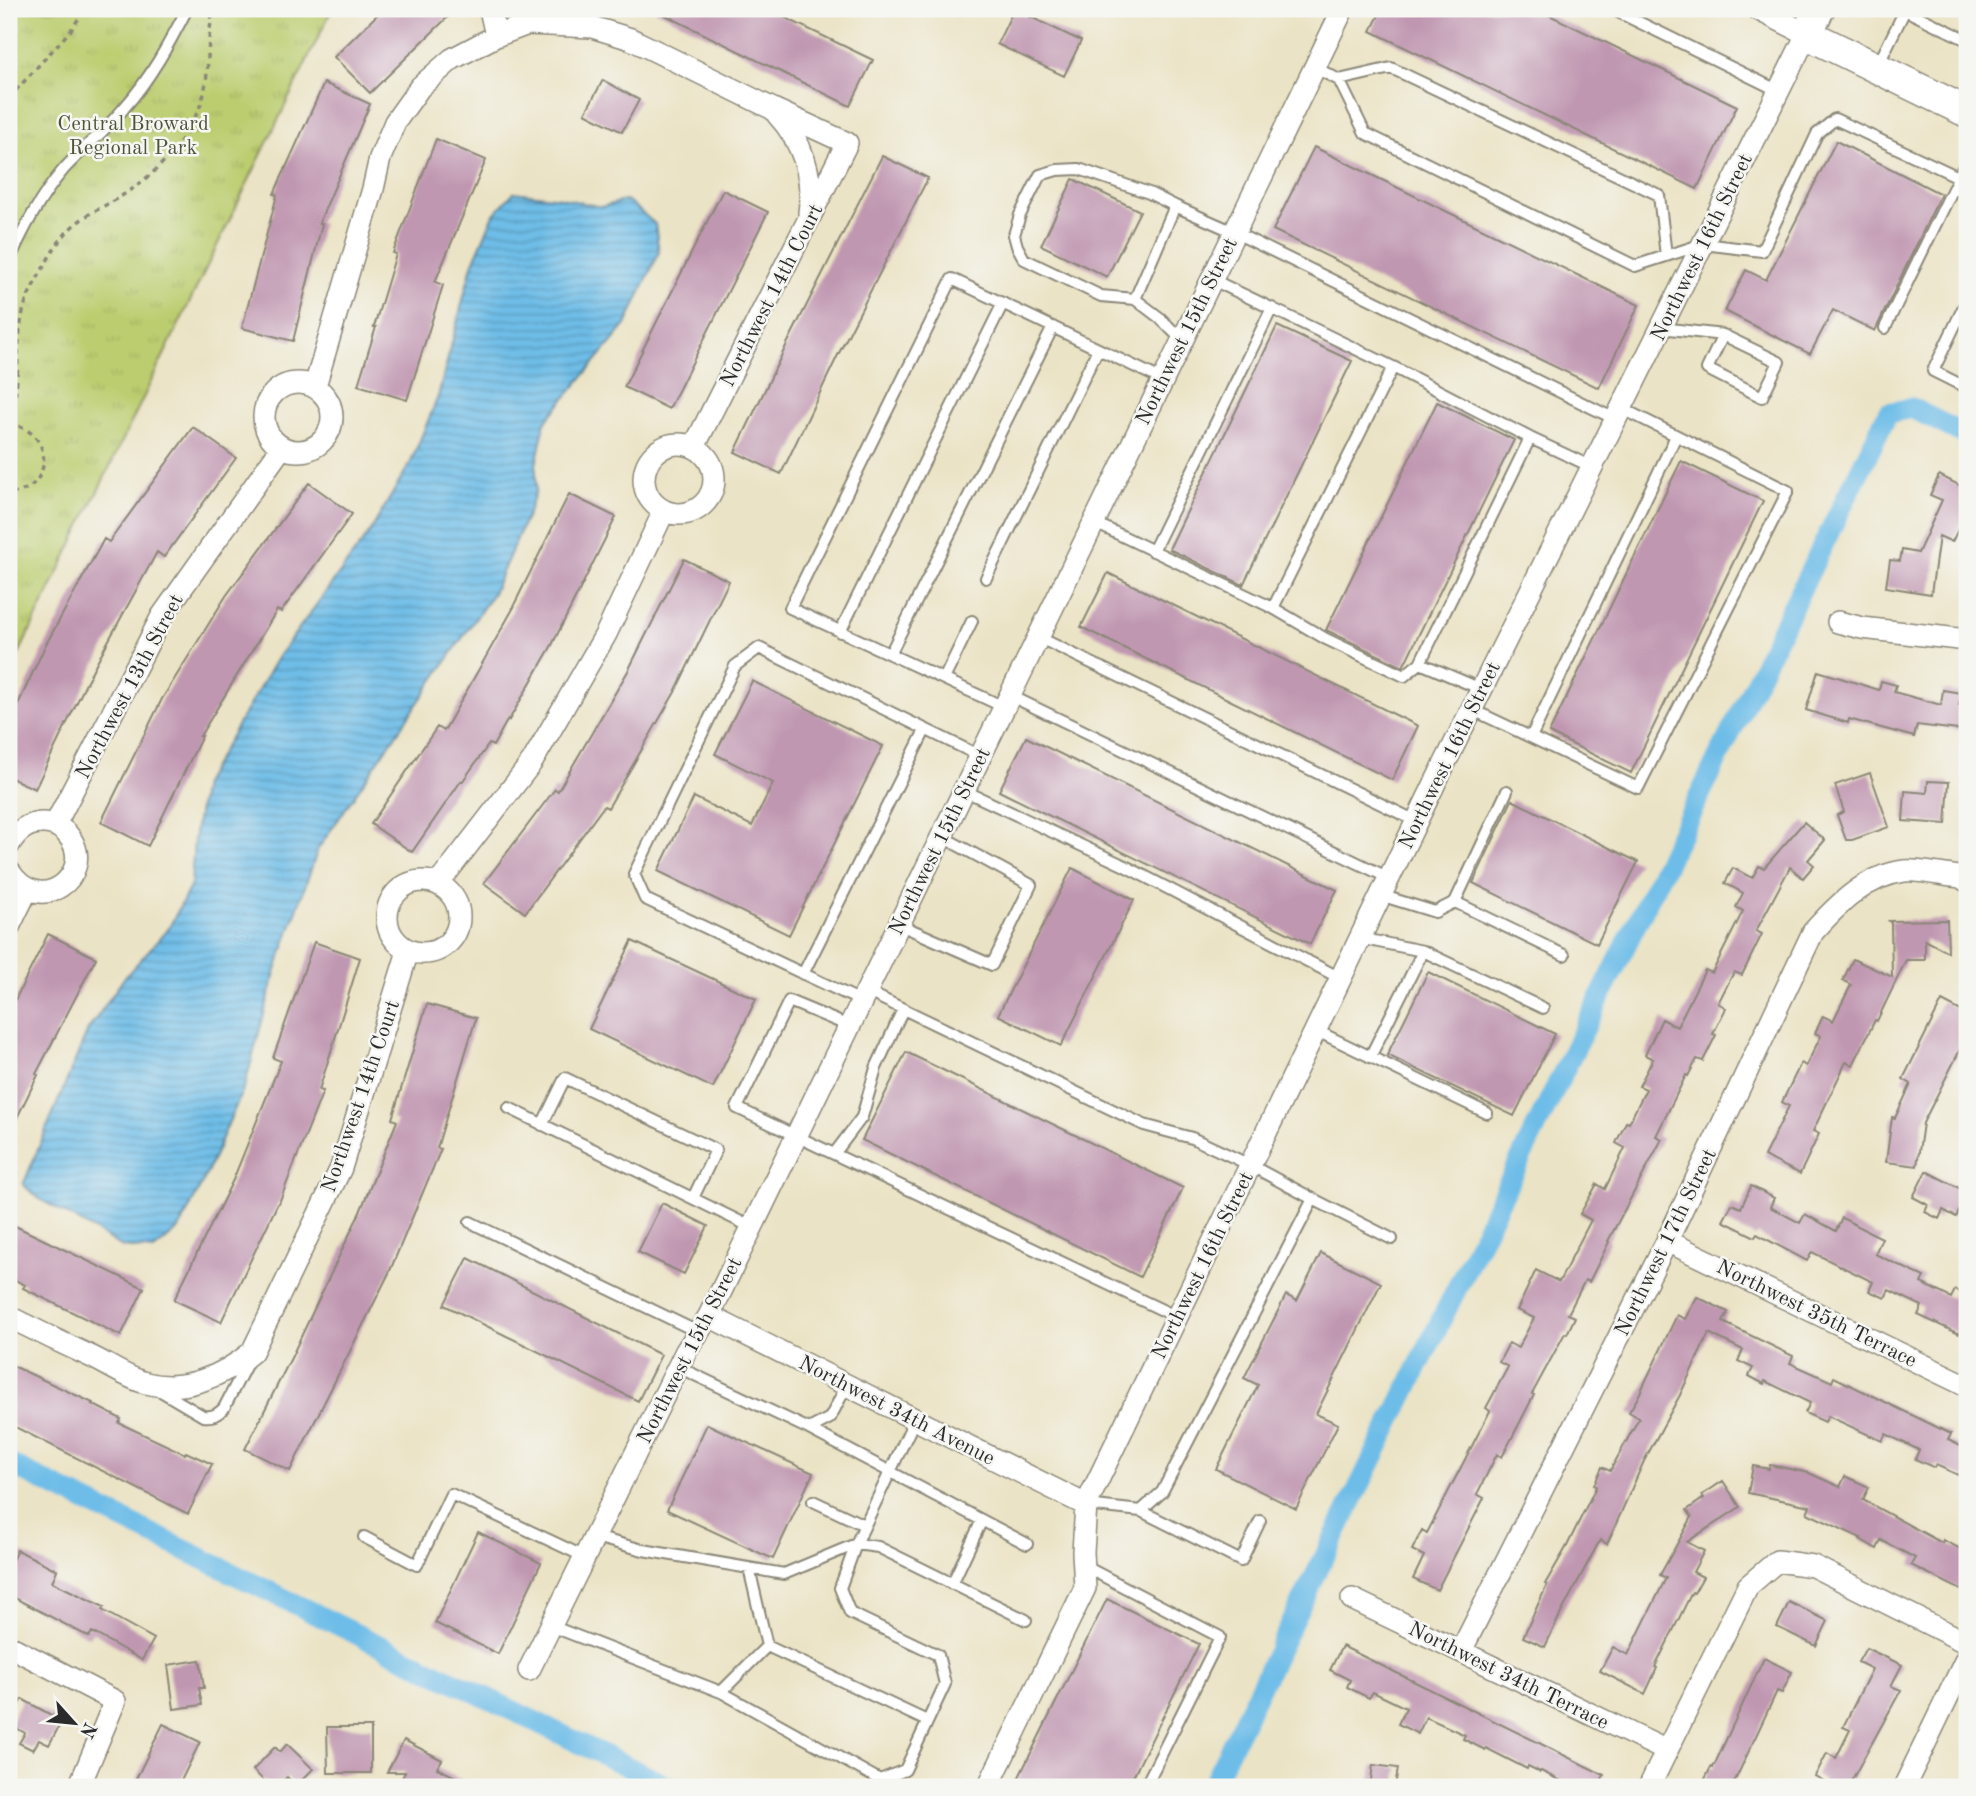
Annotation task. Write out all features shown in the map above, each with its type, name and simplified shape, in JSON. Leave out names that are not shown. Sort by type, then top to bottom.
[{"type":"street","points":[[490,9],[496,36]]},
{"type":"street","name":"Northwest 15th Street","points":[[529,1670],[678,1367],[703,1324],[796,1136],[1342,9]]},
{"type":"street","points":[[1757,9],[1813,21],[1877,68],[1967,112]]},
{"type":"street","points":[[315,387],[380,158],[395,122],[421,87],[452,58],[526,17],[592,27],[631,39],[773,109],[791,130],[803,155],[810,195],[808,222]]},
{"type":"street","name":"Northwest 16th Street","points":[[1086,1505],[1416,821],[1813,21]]},
{"type":"street","name":"Northwest 14th Court","points":[[694,447],[847,143],[773,109]]},
{"type":"street","points":[[302,383],[315,387],[325,395],[331,407],[332,420],[328,433],[320,444],[308,450],[295,451],[282,447],[272,439],[266,426],[264,413],[268,400],[277,390],[289,384],[302,383]]},
{"type":"street","points":[[681,444],[694,447],[705,455],[712,467],[714,481],[711,494],[703,505],[691,512],[677,514],[664,511],[653,503],[646,491],[644,478],[647,464],[655,453],[667,446],[681,444]]},
{"type":"street","name":"Northwest 13th Street","points":[[55,825],[162,616],[282,447]]},
{"type":"street","points":[[438,884],[532,762],[606,634],[664,511]]},
{"type":"street","points":[[1838,622],[1861,628],[1967,640]]},
{"type":"street","points":[[9,845],[17,832],[42,822],[55,825],[67,833],[74,845],[76,858],[74,872],[66,883],[41,893],[27,890],[16,882],[9,871]]},
{"type":"street","name":"Northwest 17th Street","points":[[1461,1651],[1667,1241],[1814,932],[1835,908],[1869,881],[1905,871],[1960,877],[1967,881]]},
{"type":"street","points":[[424,881],[438,884],[450,892],[457,904],[460,919],[456,933],[448,944],[436,952],[422,954],[408,951],[396,943],[388,930],[386,916],[390,902],[398,891],[410,883],[424,881]]},
{"type":"street","points":[[9,927],[27,890]]},
{"type":"street","name":"Northwest 14th Court","points":[[146,1383],[172,1386],[194,1383],[218,1375],[252,1352],[341,1168],[408,951]]},
{"type":"street","name":"Northwest 35th Terrace","points":[[1667,1241],[1967,1386]]},
{"type":"street","points":[[9,1317],[146,1383]]},
{"type":"street","name":"Northwest 34th Avenue","points":[[703,1324],[846,1385],[1086,1505]]},
{"type":"street","points":[[988,1787],[1085,1588],[1083,1552],[1086,1505]]},
{"type":"street","points":[[1649,1787],[1748,1586],[1777,1561],[1813,1566],[1967,1643]]},
{"type":"street","name":"Northwest 34th Terrace","points":[[1352,1599],[1667,1751]]},
{"type":"street","points":[[9,1646],[115,1701],[79,1787]]},
{"type":"street","points":[[1903,1787],[1967,1657]]},
{"type":"lane","points":[[9,261],[24,226],[44,194],[65,168],[125,108],[149,75],[187,9]]},
{"type":"lane","points":[[1612,9],[1779,91]]},
{"type":"lane","points":[[1877,68],[1905,10],[1967,40]]},
{"type":"lane","points":[[1314,67],[1339,80],[1365,134],[1636,266],[1703,244],[1762,251],[1817,135],[1835,119],[1963,179]]},
{"type":"lane","points":[[1339,80],[1391,68],[1659,195],[1666,256]]},
{"type":"lane","points":[[1885,328],[1963,179],[1967,160]]},
{"type":"lane","points":[[1182,340],[1160,318],[1135,299],[1101,296],[1024,259],[1014,235],[1020,215],[1040,175],[1057,170],[1079,169],[1149,193],[1618,414],[1676,436],[1788,491],[1638,788],[1471,709]]},
{"type":"lane","points":[[1135,299],[1175,206]]},
{"type":"lane","points":[[1163,380],[952,279],[790,608],[944,679],[1007,701],[1435,912],[1455,902],[1507,791]]},
{"type":"lane","points":[[1212,279],[1592,467]]},
{"type":"lane","points":[[1967,300],[1933,371],[1967,388]]},
{"type":"lane","points":[[841,632],[1003,303]]},
{"type":"lane","points":[[1153,551],[1272,308]]},
{"type":"lane","points":[[890,654],[1053,327]]},
{"type":"lane","points":[[1661,328],[1723,335],[1779,362],[1762,397],[1707,369],[1723,335]]},
{"type":"lane","points":[[986,578],[1098,349]]},
{"type":"lane","points":[[1273,608],[1393,367]]},
{"type":"lane","points":[[1531,737],[1676,436]]},
{"type":"lane","points":[[1093,522],[1273,608],[1326,639],[1404,676],[1420,663],[1530,438]]},
{"type":"lane","points":[[944,679],[972,621]]},
{"type":"lane","points":[[1038,637],[1416,821]]},
{"type":"lane","points":[[980,756],[759,648],[735,666],[634,874],[645,899],[803,974],[903,1009],[1144,1125],[1192,1138],[1392,1239]]},
{"type":"lane","points":[[1420,663],[1481,689]]},
{"type":"lane","points":[[803,974],[925,730]]},
{"type":"lane","points":[[964,790],[1125,866],[1340,978]]},
{"type":"lane","points":[[898,924],[992,965],[1031,884],[941,836]]},
{"type":"lane","points":[[1455,902],[1564,955]]},
{"type":"lane","points":[[1359,939],[1423,950],[1543,1008]]},
{"type":"lane","points":[[1370,1057],[1423,950]]},
{"type":"lane","points":[[849,1026],[789,1001],[737,1108],[1177,1317]]},
{"type":"lane","points":[[834,1154],[862,1117],[876,1068],[903,1009]]},
{"type":"lane","points":[[1315,1030],[1487,1113]]},
{"type":"lane","points":[[542,1125],[565,1078],[716,1150],[692,1198]]},
{"type":"lane","points":[[509,1108],[751,1227]]},
{"type":"lane","points":[[1141,1511],[1162,1492],[1313,1199]]},
{"type":"lane","points":[[470,1222],[703,1324]]},
{"type":"lane","points":[[146,1383],[203,1416],[211,1417],[224,1408],[252,1352]]},
{"type":"lane","points":[[678,1367],[809,1429],[1027,1544]]},
{"type":"lane","points":[[809,1429],[830,1418],[846,1385]]},
{"type":"lane","points":[[551,1626],[722,1692],[880,1780],[905,1770],[945,1684],[938,1655],[850,1613],[841,1588],[864,1525],[915,1419]]},
{"type":"lane","points":[[363,1537],[417,1565],[451,1494],[585,1557]]},
{"type":"lane","points":[[813,1501],[864,1525]]},
{"type":"lane","points":[[1086,1505],[1141,1511],[1241,1561],[1260,1521]]},
{"type":"lane","points":[[952,1584],[982,1520]]},
{"type":"lane","points":[[595,1537],[643,1550],[784,1574],[856,1544],[878,1547],[1026,1620]]},
{"type":"lane","points":[[1084,1566],[1220,1637],[1145,1787]]},
{"type":"lane","points":[[749,1568],[766,1646]]},
{"type":"lane","points":[[766,1646],[928,1721]]},
{"type":"lane","points":[[722,1692],[766,1646]]},
{"type":"path","points":[[9,99],[71,30],[85,9]]},
{"type":"path","points":[[9,493],[27,488],[37,480],[43,468],[44,456],[33,433],[22,426],[9,424],[17,392],[19,336],[24,306],[58,242],[96,210],[125,194],[178,147],[198,112],[207,83],[207,60],[214,9]]},
{"type":"green space","name":"Central Broward Regional Park","points":[[9,9],[332,9],[9,674]]},
{"type":"water","points":[[514,192],[601,207],[627,200],[655,224],[659,252],[626,325],[545,422],[536,465],[536,490],[493,593],[318,849],[275,973],[245,1085],[179,1229],[154,1250],[123,1247],[40,1199],[23,1185],[88,1030],[124,978],[169,928],[191,885],[194,839],[203,784],[277,658],[370,532],[411,462],[438,397],[472,265],[494,214]]},
{"type":"building","points":[[383,9],[456,9],[370,93],[334,57]]},
{"type":"building","points":[[653,9],[767,9],[873,60],[850,106]]},
{"type":"building","points":[[1014,9],[1081,41],[1064,76],[997,44]]},
{"type":"building","points":[[1382,9],[1537,9],[1737,106],[1697,189],[1371,31]]},
{"type":"building","points":[[603,80],[639,100],[622,132],[585,113]]},
{"type":"building","points":[[324,83],[370,104],[319,223],[322,224],[293,341],[242,328],[277,195],[274,194]]},
{"type":"building","points":[[436,139],[486,160],[435,282],[443,285],[407,400],[358,385],[396,254],[393,253]]},
{"type":"building","points":[[1836,141],[1941,194],[1875,331],[1833,310],[1810,354],[1725,311],[1746,270],[1766,280]]},
{"type":"building","points":[[1314,147],[1639,305],[1599,388],[1273,230]]},
{"type":"building","points":[[882,156],[928,178],[781,474],[735,452]]},
{"type":"building","points":[[1073,179],[1140,211],[1107,277],[1041,245]]},
{"type":"building","points":[[723,190],[768,212],[669,409],[624,387]]},
{"type":"building","points":[[1277,326],[1352,361],[1243,585],[1169,549]]},
{"type":"building","points":[[1437,402],[1514,440],[1403,667],[1326,630]]},
{"type":"building","points":[[193,427],[236,458],[164,557],[157,552],[93,669],[35,789],[9,777],[9,724],[45,646],[104,539],[109,542]]},
{"type":"building","points":[[1681,461],[1763,501],[1631,773],[1549,733]]},
{"type":"building","points":[[1939,475],[1967,489],[1967,511],[1952,542],[1939,536],[1931,594],[1886,587],[1890,560],[1900,561],[1902,550],[1918,553],[1942,500],[1930,495]]},
{"type":"building","points":[[309,483],[352,514],[281,612],[277,610],[200,736],[148,846],[101,822],[162,699],[226,596]]},
{"type":"building","points":[[569,494],[616,517],[552,645],[509,720],[493,746],[489,744],[461,781],[412,852],[371,824],[437,727],[444,731],[514,607]]},
{"type":"building","points":[[684,559],[729,581],[675,692],[608,808],[604,806],[525,913],[484,883],[555,789],[558,791],[628,671]]},
{"type":"building","points":[[1108,573],[1418,726],[1392,780],[1081,627]]},
{"type":"building","points":[[1818,671],[1879,690],[1881,681],[1896,685],[1894,692],[1941,705],[1943,690],[1961,693],[1959,705],[1967,706],[1967,731],[1917,725],[1914,737],[1849,719],[1848,723],[1806,710]]},
{"type":"building","points":[[752,681],[883,746],[789,935],[658,871],[694,797],[752,826],[773,783],[715,754]]},
{"type":"building","points":[[1026,737],[1337,890],[1310,944],[999,791]]},
{"type":"building","points":[[1870,773],[1889,827],[1846,840],[1837,815],[1844,812],[1835,785]]},
{"type":"building","points":[[1928,781],[1949,782],[1946,824],[1903,821],[1905,791],[1927,793]]},
{"type":"building","points":[[1512,800],[1638,862],[1597,944],[1473,883]]},
{"type":"building","points":[[1804,822],[1825,840],[1808,860],[1814,865],[1803,878],[1790,867],[1756,931],[1762,934],[1742,975],[1734,972],[1718,1003],[1726,1008],[1713,1034],[1716,1035],[1703,1061],[1697,1059],[1688,1076],[1686,1075],[1656,1136],[1662,1139],[1589,1282],[1585,1280],[1568,1314],[1575,1317],[1567,1334],[1565,1333],[1532,1394],[1534,1395],[1502,1457],[1497,1454],[1477,1494],[1484,1498],[1437,1590],[1413,1579],[1424,1556],[1412,1550],[1422,1530],[1427,1533],[1490,1411],[1486,1408],[1508,1367],[1499,1362],[1509,1343],[1518,1348],[1534,1318],[1517,1310],[1536,1270],[1559,1282],[1591,1220],[1580,1214],[1597,1184],[1605,1189],[1625,1148],[1616,1143],[1646,1089],[1639,1086],[1653,1059],[1645,1055],[1662,1019],[1677,1027],[1705,970],[1712,973],[1743,911],[1736,907],[1743,893],[1725,883],[1733,868],[1752,878],[1759,866],[1764,868]]},
{"type":"building","points":[[1072,868],[1134,900],[1061,1046],[998,1015]]},
{"type":"building","points":[[1947,920],[1948,952],[1925,940],[1925,960],[1906,960],[1853,1065],[1846,1062],[1813,1131],[1819,1134],[1800,1174],[1764,1156],[1789,1106],[1782,1102],[1801,1063],[1806,1066],[1821,1036],[1815,1033],[1823,1016],[1833,1021],[1851,985],[1843,980],[1853,959],[1892,977],[1889,921]]},
{"type":"building","points":[[48,934],[96,958],[36,1074],[38,1075],[9,1134],[9,1012]]},
{"type":"building","points":[[632,941],[756,999],[713,1088],[589,1029]]},
{"type":"building","points":[[314,942],[360,958],[319,1090],[323,1091],[279,1203],[221,1322],[174,1300],[233,1180],[281,1061],[273,1058]]},
{"type":"building","points":[[1428,972],[1555,1034],[1514,1116],[1387,1055]]},
{"type":"building","points":[[1942,1001],[1967,1014],[1967,1036],[1923,1123],[1917,1166],[1886,1162],[1892,1117],[1895,1118],[1911,1084],[1903,1079]]},
{"type":"building","points":[[427,1004],[476,1018],[437,1148],[441,1149],[389,1273],[290,1471],[245,1449],[360,1212],[397,1121],[392,1119]]},
{"type":"building","points":[[906,1052],[1183,1188],[1140,1277],[862,1140]]},
{"type":"building","points":[[1926,1171],[1967,1192],[1956,1217],[1943,1210],[1939,1219],[1925,1212],[1928,1205],[1913,1197]]},
{"type":"building","points":[[1751,1186],[1774,1198],[1770,1207],[1800,1223],[1805,1214],[1836,1231],[1842,1218],[1882,1238],[1875,1254],[1924,1277],[1921,1283],[1951,1298],[1955,1290],[1967,1295],[1967,1318],[1959,1334],[1918,1315],[1922,1306],[1889,1290],[1885,1298],[1869,1291],[1873,1282],[1812,1252],[1807,1261],[1757,1234],[1755,1237],[1723,1221],[1732,1204],[1741,1208]]},
{"type":"building","points":[[662,1203],[708,1226],[684,1274],[638,1252]]},
{"type":"building","points":[[9,1223],[144,1288],[121,1336],[23,1288],[25,1285],[9,1277]]},
{"type":"building","points":[[1321,1253],[1381,1283],[1316,1414],[1338,1424],[1296,1509],[1216,1469],[1258,1385],[1244,1378],[1286,1295],[1297,1301]]},
{"type":"building","points":[[468,1258],[661,1355],[638,1401],[444,1305]]},
{"type":"building","points":[[1697,1297],[1728,1312],[1723,1322],[1793,1356],[1790,1363],[1832,1382],[1834,1377],[1951,1434],[1948,1440],[1967,1449],[1967,1479],[1915,1459],[1919,1450],[1886,1434],[1882,1441],[1828,1416],[1825,1422],[1805,1413],[1810,1403],[1749,1376],[1753,1368],[1738,1361],[1743,1350],[1709,1333],[1680,1395],[1644,1461],[1607,1544],[1600,1540],[1545,1647],[1523,1637],[1547,1585],[1545,1584],[1596,1487],[1594,1485],[1602,1467],[1610,1471],[1639,1418],[1629,1412],[1677,1315],[1685,1319]]},
{"type":"building","points":[[9,1364],[93,1403],[121,1419],[119,1423],[212,1464],[188,1514],[9,1424]]},
{"type":"building","points":[[707,1424],[813,1473],[773,1559],[667,1510]]},
{"type":"building","points":[[1770,1465],[1809,1473],[1840,1487],[1845,1476],[1869,1487],[1863,1500],[1942,1543],[1943,1540],[1967,1552],[1967,1593],[1911,1565],[1915,1558],[1881,1540],[1877,1549],[1861,1538],[1807,1513],[1810,1506],[1748,1493],[1753,1466],[1769,1469]]},
{"type":"building","points":[[1723,1481],[1740,1507],[1687,1542],[1704,1551],[1693,1572],[1703,1577],[1694,1593],[1692,1592],[1655,1667],[1657,1668],[1645,1694],[1600,1671],[1613,1647],[1628,1655],[1666,1578],[1660,1575],[1692,1517],[1687,1510],[1704,1498],[1702,1495]]},
{"type":"building","points":[[478,1532],[541,1563],[498,1654],[435,1623]]},
{"type":"building","points":[[17,1550],[57,1570],[52,1582],[104,1607],[102,1610],[154,1639],[142,1660],[92,1632],[89,1637],[9,1595],[9,1566]]},
{"type":"building","points":[[1107,1599],[1199,1644],[1128,1787],[1014,1787]]},
{"type":"building","points":[[1789,1602],[1828,1621],[1816,1646],[1777,1627]]},
{"type":"building","points":[[1342,1646],[1604,1775],[1598,1787],[1573,1787],[1541,1771],[1528,1766],[1527,1769],[1463,1739],[1465,1735],[1426,1717],[1418,1734],[1398,1724],[1406,1708],[1373,1692],[1369,1698],[1347,1687],[1350,1680],[1330,1670]]},
{"type":"building","points":[[1866,1648],[1902,1665],[1891,1686],[1901,1690],[1848,1787],[1820,1787],[1824,1781],[1815,1776],[1827,1753],[1836,1758],[1850,1730],[1843,1727],[1872,1669],[1858,1662]]},
{"type":"building","points":[[1764,1658],[1792,1672],[1782,1693],[1777,1691],[1732,1787],[1701,1787],[1711,1767],[1713,1768]]},
{"type":"building","points":[[200,1660],[204,1688],[199,1688],[202,1705],[174,1709],[168,1665]]},
{"type":"building","points":[[22,1699],[62,1721],[49,1745],[39,1740],[33,1750],[19,1743],[25,1733],[9,1724]]},
{"type":"building","points":[[163,1724],[200,1742],[178,1787],[132,1787]]},
{"type":"building","points":[[327,1727],[371,1727],[371,1773],[328,1773]]},
{"type":"building","points":[[404,1740],[442,1760],[437,1768],[476,1787],[398,1787],[405,1772],[387,1772]]},
{"type":"building","points":[[287,1744],[313,1769],[296,1786],[287,1777],[277,1787],[270,1787],[253,1770],[275,1747],[280,1752]]},
{"type":"building","points":[[1373,1765],[1398,1768],[1395,1787],[1370,1787]]},
{"type":"waterway","points":[[1211,1787],[1888,413],[1912,408],[1967,436]]},
{"type":"waterway","points":[[9,1464],[669,1787]]}]
